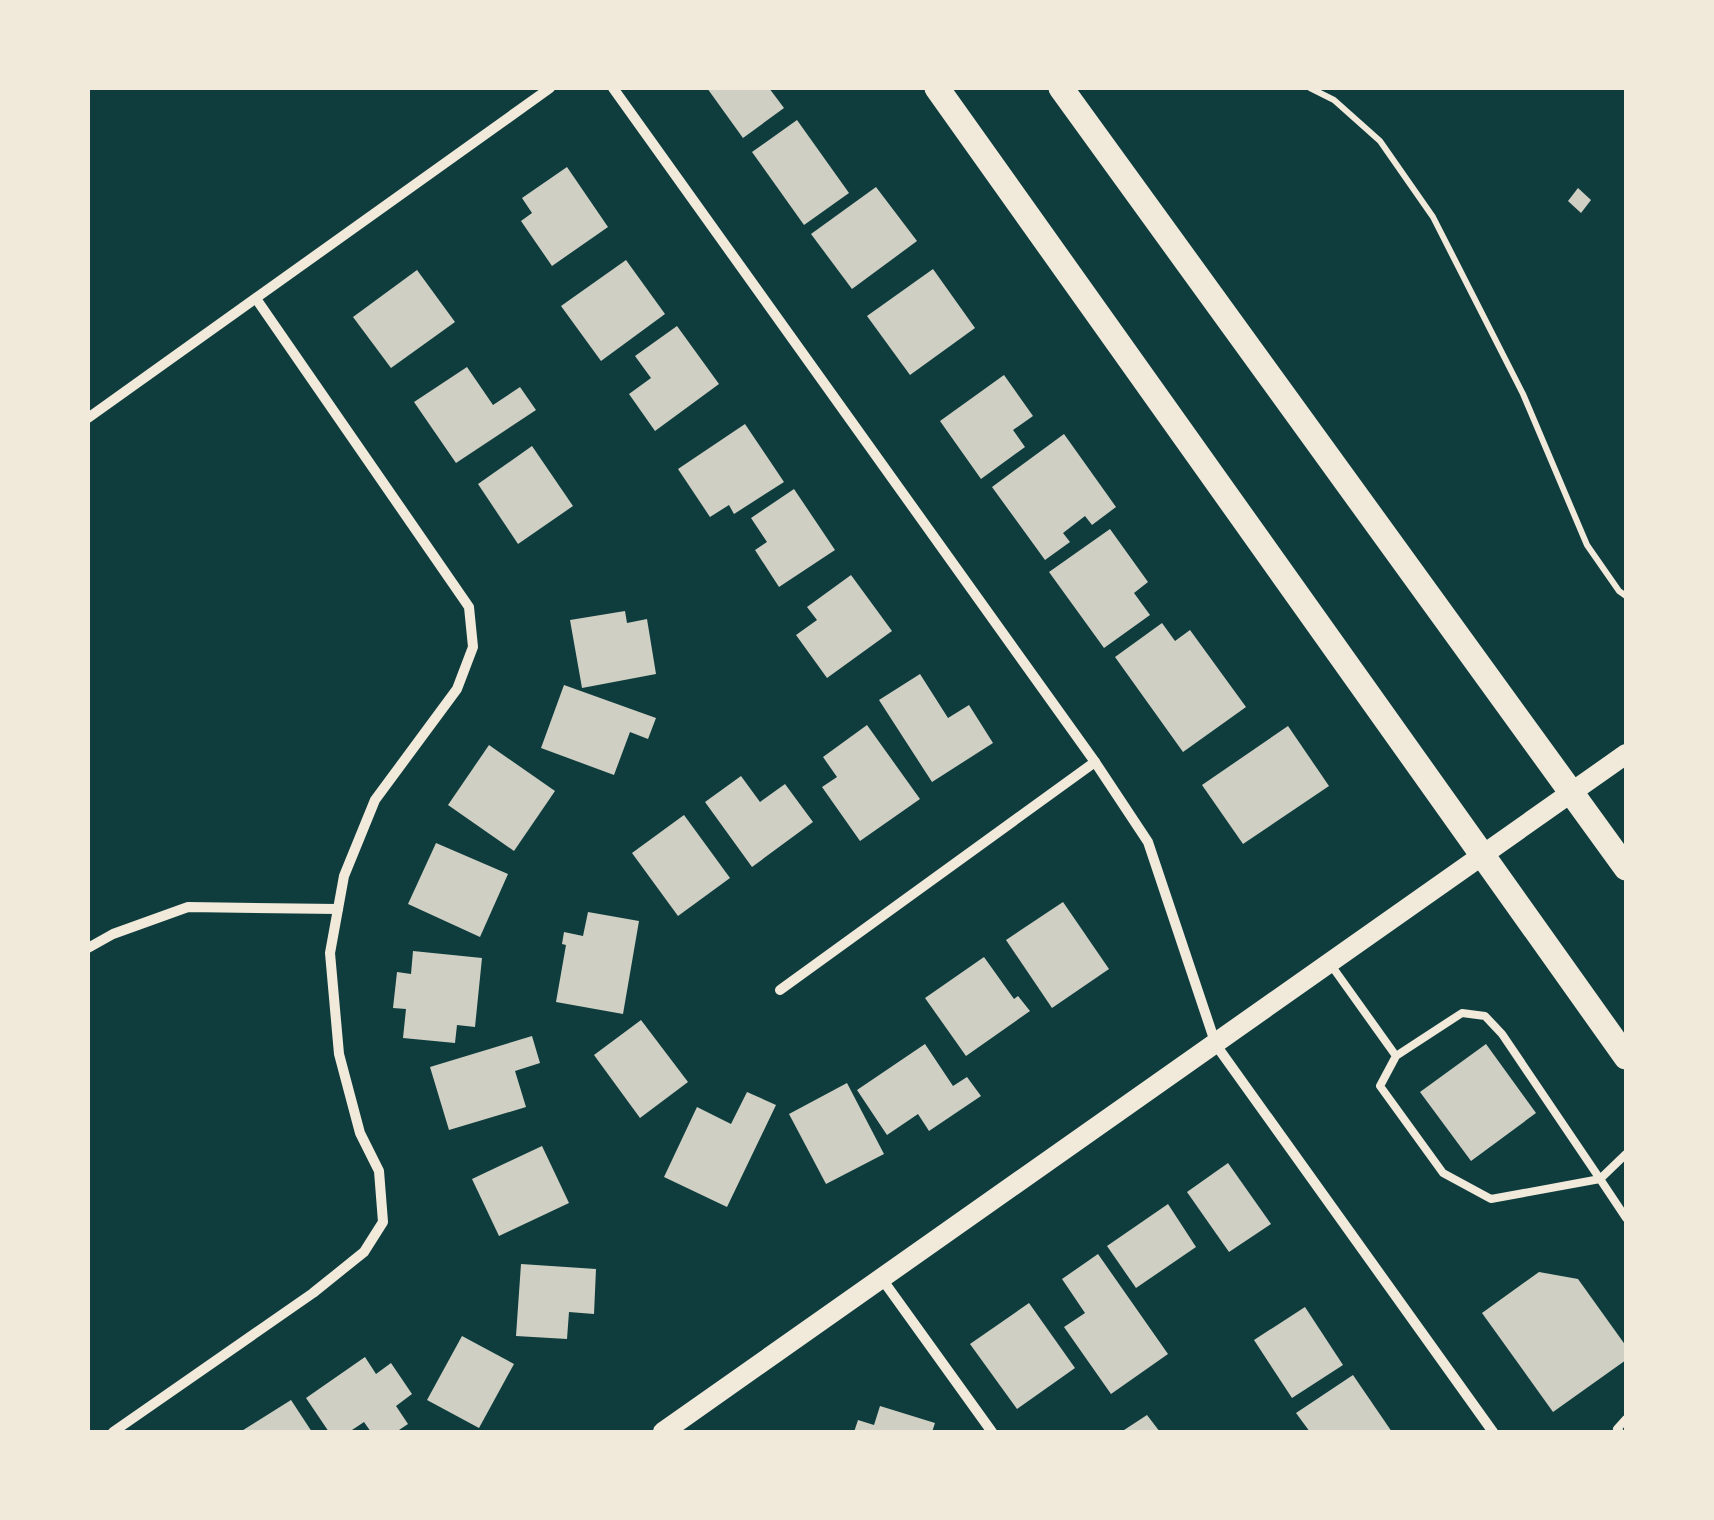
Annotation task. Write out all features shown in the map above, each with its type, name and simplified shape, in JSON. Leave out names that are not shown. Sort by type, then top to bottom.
[{"type":"main road","points":[[937,88],[1626,1056]]},
{"type":"main road","points":[[1061,88],[1626,868]]},
{"type":"main road","points":[[664,1432],[1626,754]]},
{"type":"street","points":[[88,418],[550,88]]},
{"type":"street","points":[[613,88],[1096,762],[1148,842],[1216,1045],[1493,1432]]},
{"type":"street","points":[[113,1432],[314,1292],[364,1252],[383,1222],[379,1171],[360,1132],[339,1054],[330,952],[344,876],[375,800],[456,689],[473,647],[469,607],[257,300]]},
{"type":"street","points":[[780,990],[1096,762]]},
{"type":"street","points":[[88,948],[112,934],[188,907],[338,910]]},
{"type":"street","points":[[882,1279],[992,1432]]},
{"type":"lane","points":[[1331,964],[1396,1056]]},
{"type":"lane","points":[[1626,1154],[1600,1179],[1491,1198],[1443,1173],[1380,1086],[1396,1056],[1462,1013],[1485,1016],[1502,1034],[1600,1179],[1626,1218]]},
{"type":"lane","points":[[1620,1432],[1617,1429],[1626,1418]]},
{"type":"path","points":[[1310,88],[1334,100],[1380,141],[1433,217],[1523,394],[1587,545],[1626,596]]},
{"type":"building","points":[[707,88],[769,88],[784,108],[743,138]]},
{"type":"building","points":[[797,120],[849,193],[804,225],[752,152]]},
{"type":"building","points":[[567,167],[608,227],[552,266],[521,221],[532,213],[522,198]]},
{"type":"building","points":[[876,187],[917,241],[852,289],[811,234]]},
{"type":"building","points":[[1578,188],[1591,200],[1581,213],[1568,201]]},
{"type":"building","points":[[626,260],[665,314],[601,361],[561,306]]},
{"type":"building","points":[[933,269],[975,328],[910,375],[867,316]]},
{"type":"building","points":[[417,270],[455,322],[391,368],[353,317]]},
{"type":"building","points":[[677,326],[719,384],[655,431],[629,394],[651,378],[635,356]]},
{"type":"building","points":[[467,367],[493,405],[520,387],[536,410],[456,463],[414,402]]},
{"type":"building","points":[[1004,375],[1033,416],[1013,430],[1025,447],[981,479],[940,421]]},
{"type":"building","points":[[745,424],[784,482],[734,514],[729,505],[710,517],[678,469]]},
{"type":"building","points":[[1064,434],[1116,507],[1092,525],[1085,516],[1063,533],[1070,542],[1045,560],[992,487]]},
{"type":"building","points":[[532,446],[573,506],[518,544],[478,484]]},
{"type":"building","points":[[794,489],[835,550],[779,587],[755,550],[767,542],[751,518]]},
{"type":"building","points":[[1110,529],[1148,582],[1134,593],[1150,615],[1104,648],[1049,572]]},
{"type":"building","points":[[851,575],[892,631],[827,678],[796,635],[817,620],[807,607]]},
{"type":"building","points":[[625,611],[627,623],[647,619],[656,674],[582,688],[570,620]]},
{"type":"building","points":[[1162,623],[1175,641],[1190,630],[1246,707],[1183,752],[1115,657]]},
{"type":"building","points":[[920,674],[948,718],[969,705],[993,743],[932,782],[879,700]]},
{"type":"building","points":[[564,685],[656,718],[648,739],[630,732],[614,775],[541,748]]},
{"type":"building","points":[[867,725],[920,799],[860,841],[822,787],[837,777],[823,757]]},
{"type":"building","points":[[1288,726],[1329,786],[1243,844],[1202,785]]},
{"type":"building","points":[[489,745],[555,791],[514,851],[448,805]]},
{"type":"building","points":[[741,776],[760,802],[785,784],[813,822],[752,867],[705,802]]},
{"type":"building","points":[[684,815],[730,878],[678,916],[632,853]]},
{"type":"building","points":[[436,843],[508,874],[480,937],[408,904]]},
{"type":"building","points":[[1063,902],[1109,969],[1052,1008],[1006,940]]},
{"type":"building","points":[[588,912],[639,921],[623,1014],[556,1002],[566,945],[562,944],[564,932],[583,936]]},
{"type":"building","points":[[413,951],[482,958],[475,1027],[457,1025],[455,1043],[403,1038],[406,1009],[393,1008],[397,972],[411,974]]},
{"type":"building","points":[[984,957],[1014,999],[1018,996],[1030,1011],[966,1056],[925,998]]},
{"type":"building","points":[[641,1020],[688,1082],[640,1118],[594,1055]]},
{"type":"building","points":[[532,1036],[540,1063],[515,1071],[526,1107],[449,1130],[430,1067]]},
{"type":"building","points":[[925,1044],[953,1086],[967,1077],[981,1096],[929,1131],[918,1114],[887,1135],[857,1090]]},
{"type":"building","points":[[1486,1044],[1536,1113],[1471,1161],[1420,1092]]},
{"type":"building","points":[[847,1083],[884,1154],[826,1184],[789,1114]]},
{"type":"building","points":[[747,1092],[776,1105],[727,1207],[664,1177],[697,1107],[731,1124]]},
{"type":"building","points":[[542,1146],[569,1203],[499,1236],[472,1179]]},
{"type":"building","points":[[1228,1163],[1271,1224],[1229,1252],[1187,1192]]},
{"type":"building","points":[[1168,1204],[1196,1247],[1136,1288],[1107,1246]]},
{"type":"building","points":[[1098,1254],[1168,1354],[1111,1394],[1064,1327],[1085,1313],[1062,1279]]},
{"type":"building","points":[[521,1264],[596,1269],[594,1314],[569,1312],[567,1339],[516,1336]]},
{"type":"building","points":[[1539,1272],[1578,1279],[1626,1346],[1626,1360],[1553,1412],[1482,1313]]},
{"type":"building","points":[[1029,1303],[1075,1368],[1017,1409],[970,1344]]},
{"type":"building","points":[[1305,1307],[1343,1365],[1292,1398],[1254,1340]]},
{"type":"building","points":[[462,1336],[514,1364],[479,1428],[427,1400]]},
{"type":"building","points":[[365,1357],[376,1374],[391,1363],[412,1394],[396,1406],[408,1424],[396,1432],[371,1432],[364,1422],[349,1432],[329,1432],[306,1398]]},
{"type":"building","points":[[1353,1375],[1392,1432],[1310,1432],[1296,1413]]},
{"type":"building","points":[[291,1400],[312,1432],[240,1432]]},
{"type":"building","points":[[880,1406],[935,1423],[932,1432],[854,1432],[858,1420],[874,1425]]},
{"type":"building","points":[[1147,1415],[1160,1432],[1121,1432]]}]
